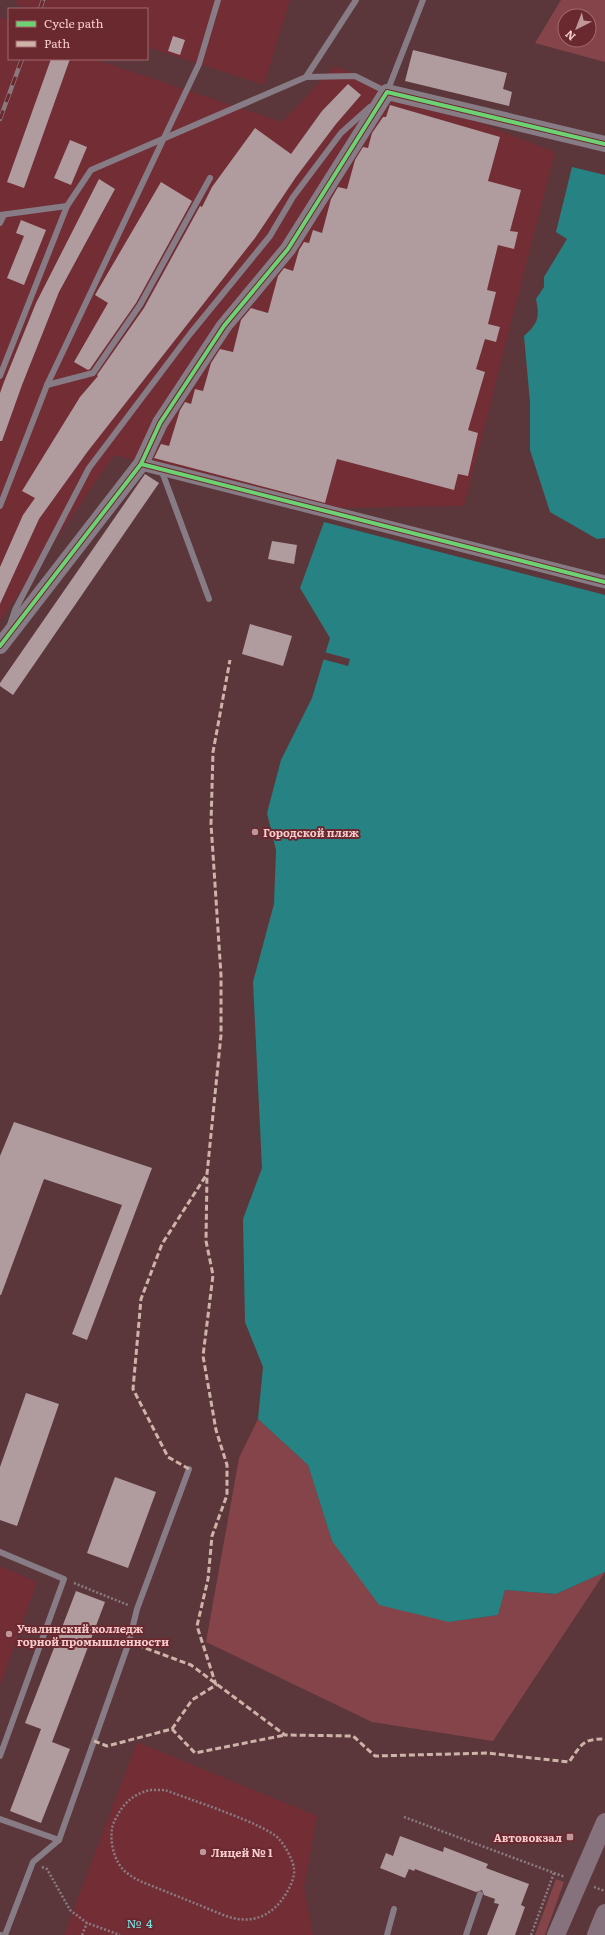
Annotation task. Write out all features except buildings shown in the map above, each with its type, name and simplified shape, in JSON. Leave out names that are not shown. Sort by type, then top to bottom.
[{"type":"main road","points":[[556,1935],[605,1822]]},
{"type":"main road","points":[[596,1935],[605,1913]]},
{"type":"street","points":[[2,643],[141,464],[164,416],[224,326],[288,249],[387,92],[605,144]]},
{"type":"street","points":[[141,464],[605,582]]},
{"type":"lane","points":[[0,506],[47,385],[199,64],[218,0]]},
{"type":"lane","points":[[306,77],[356,0]]},
{"type":"lane","points":[[2,643],[15,610],[89,468],[190,334],[270,236],[293,197],[341,132],[387,92],[423,0]]},
{"type":"lane","points":[[0,376],[67,206],[91,170],[306,77],[355,76],[387,92]]},
{"type":"lane","points":[[47,385],[93,372],[140,306],[210,178]]},
{"type":"lane","points":[[0,223],[2,215],[67,206]]},
{"type":"lane","points":[[161,469],[209,599]]},
{"type":"lane","points":[[5,1935],[33,1862],[59,1840],[129,1642],[137,1609],[189,1469]]},
{"type":"lane","points":[[0,1552],[64,1579],[0,1756]]},
{"type":"lane","points":[[0,1819],[59,1840]]},
{"type":"lane","points":[[466,1935],[480,1894]]},
{"type":"lane","points":[[387,1935],[394,1909]]},
{"type":"path","points":[[64,1579],[137,1609]]},
{"type":"path","points":[[150,1790],[166,1790],[262,1828],[278,1838],[287,1850],[294,1868],[291,1885],[283,1899],[268,1914],[252,1920],[233,1919],[135,1878],[125,1872],[116,1859],[112,1842],[112,1826],[121,1808],[137,1793],[150,1790]]},
{"type":"path","points":[[404,1818],[605,1891]]},
{"type":"path","points":[[33,1862],[47,1869],[70,1910],[86,1922],[120,1935]]},
{"type":"path","points":[[531,1935],[554,1873]]},
{"type":"path","points":[[82,1935],[86,1922]]},
{"type":"shaded area","points":[[17,0],[290,0],[264,85],[148,47],[148,8],[28,8],[15,4]]},
{"type":"shaded area","points":[[561,0],[605,0],[605,62],[535,43]]},
{"type":"shaded area","points":[[0,17],[8,21],[8,60],[97,60],[282,122],[335,66],[555,152],[464,506],[326,508],[114,455],[0,621]]},
{"type":"shaded area","points":[[258,1419],[308,1465],[332,1541],[449,1622],[498,1615],[505,1590],[556,1594],[605,1572],[493,1741],[372,1722],[206,1642],[239,1458]]},
{"type":"shaded area","name":"Учалинский колледж горной промышленности","points":[[0,1566],[37,1582],[0,1686]]},
{"type":"shaded area","name":"Лицей № 1","points":[[137,1742],[317,1816],[304,1888],[313,1935],[64,1935]]},
{"type":"shaded area","points":[[556,1879],[564,1882],[545,1935],[535,1935]]},
{"type":"water","points":[[572,167],[605,175],[605,538],[597,539],[550,512],[530,450],[530,402],[524,336],[537,320],[538,311],[536,299],[544,287],[544,277],[567,239],[556,232]]},
{"type":"water","points":[[324,522],[605,595],[605,1572],[556,1594],[505,1590],[498,1615],[449,1622],[379,1605],[332,1541],[308,1465],[258,1419],[263,1367],[245,1322],[243,1219],[262,1168],[253,982],[274,904],[276,850],[267,813],[281,760],[312,698],[330,638],[300,588]]},
{"type":"pier","points":[[324,652],[350,659],[348,666],[322,659]]},
{"type":"railway","points":[[40,8],[43,0]]},
{"type":"railway","points":[[0,119],[22,60]]},
{"type":"marked path","points":[[172,1729],[192,1700],[216,1685],[197,1626],[208,1579],[212,1536],[227,1495],[227,1465],[216,1430],[203,1356],[213,1275],[206,1241],[207,1174],[221,1035],[221,975],[211,824],[213,752],[230,660]]},
{"type":"marked path","points":[[189,1469],[168,1457],[133,1389],[141,1299],[162,1244],[207,1174]]},
{"type":"marked path","points":[[129,1642],[191,1665],[285,1735],[353,1736],[375,1756],[487,1753],[569,1762],[583,1744],[592,1740],[605,1739]]},
{"type":"marked path","points":[[94,1741],[107,1746],[172,1729],[195,1753],[285,1735]]},
{"type":"cycle path","points":[[0,646],[141,464],[160,423],[224,326],[288,249],[387,92],[605,144]]},
{"type":"cycle path","points":[[141,464],[605,582]]},
{"type":"place","name":"Городской пляж","points":[[255,832]]},
{"type":"place","name":"Учалинский колледж горной промышленности","points":[[9,1634]]},
{"type":"place","name":"Автовокзал","points":[[570,1837]]},
{"type":"place","name":"Лицей № 1","points":[[203,1852]]},
{"type":"district","name":"№ 4","points":[[140,1923]]}]
